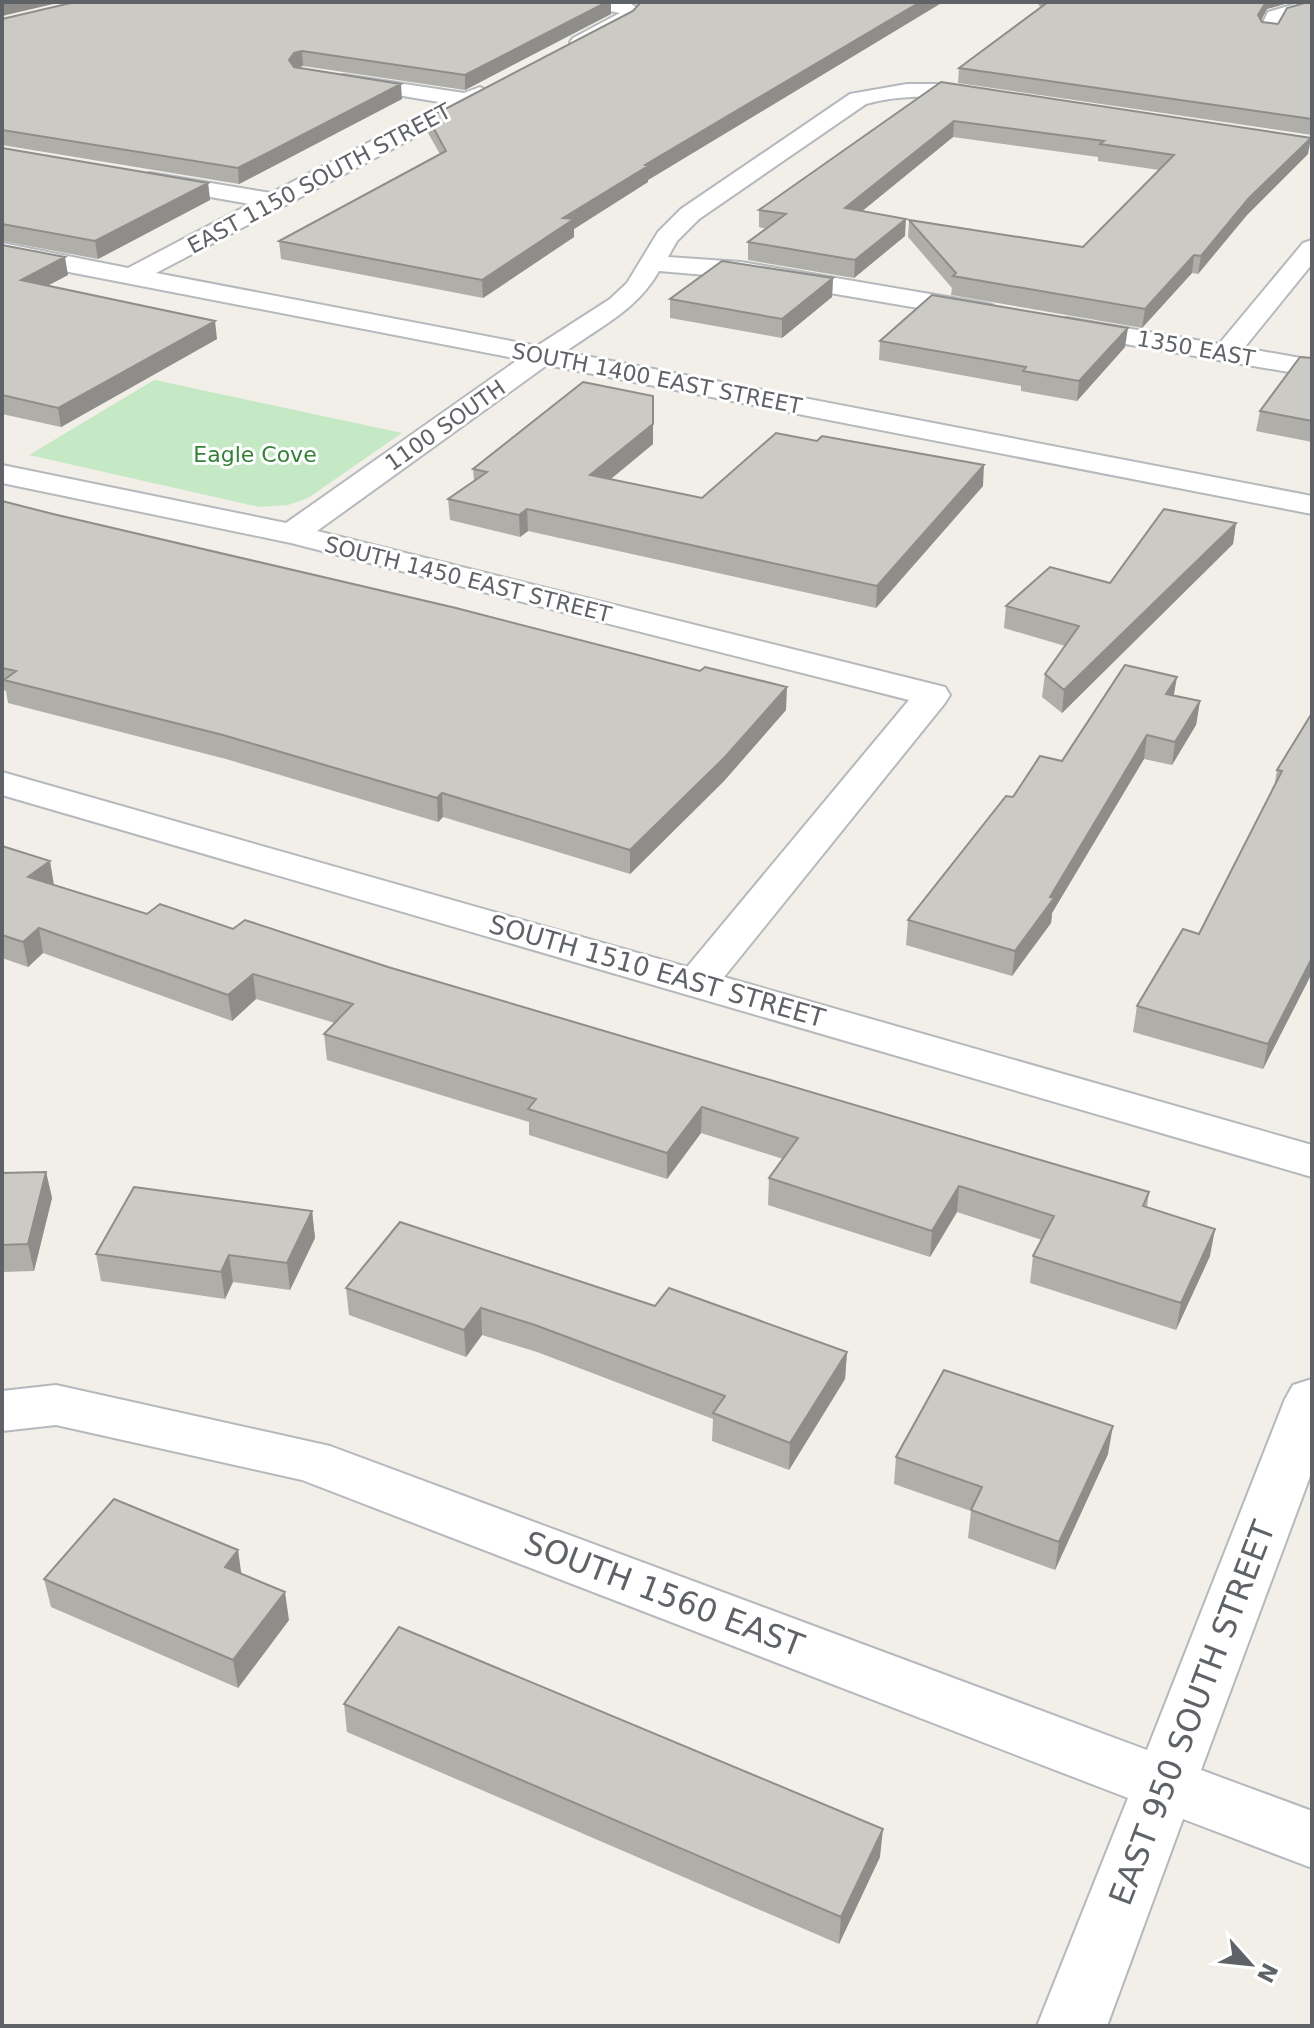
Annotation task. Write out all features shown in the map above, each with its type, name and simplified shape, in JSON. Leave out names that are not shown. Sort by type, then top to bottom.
[{"type":"street","points":[[560,53],[625,19],[632,11],[621,6],[592,2]]},
{"type":"street","points":[[1269,31],[1275,16],[1312,5]]},
{"type":"street","points":[[318,77],[468,100]]},
{"type":"street","name":"EAST 1150 SOUTH STREET","points":[[131,276],[494,86]]},
{"type":"street","name":"1100 SOUTH","points":[[292,534],[619,305],[637,287],[667,237],[690,214],[858,99],[897,90],[940,89],[1017,101]]},
{"type":"street","points":[[133,177],[275,201]]},
{"type":"street","points":[[1226,353],[1312,248]]},
{"type":"street","name":"SOUTH 1400 EAST STREET","points":[[2,251],[1312,505]]},
{"type":"street","points":[[653,263],[741,270],[1007,315]]},
{"type":"street","name":"1350 EAST","points":[[1038,321],[1312,368]]},
{"type":"street","name":"SOUTH 1450 EAST STREET","points":[[2,474],[292,534],[932,695],[697,982]]},
{"type":"street","name":"SOUTH 1510 EAST STREET","points":[[2,783],[1312,1161]]},
{"type":"street","name":"EAST 950 SOUTH STREET","points":[[1072,2026],[1312,1399]]},
{"type":"street","name":"SOUTH 1560 EAST","points":[[2,1411],[56,1405],[311,1461],[1312,1840]]},
{"type":"green space","name":"Eagle Cove","points":[[154,380],[402,433],[308,498],[288,505],[259,507],[29,455]]},
{"type":"building","points":[[75,2],[607,2],[465,75],[302,51],[294,53],[289,60],[294,67],[401,84],[238,168],[2,130],[2,19]]},
{"type":"building","points":[[641,2],[920,2],[645,165],[648,166],[563,218],[574,219],[482,280],[279,241],[446,151],[428,118],[633,11]]},
{"type":"building","points":[[1048,2],[1266,2],[1258,15],[1262,22],[1278,24],[1287,8],[1312,2],[1312,119],[959,68]]},
{"type":"building","points":[[941,82],[1311,138],[1249,198],[1201,256],[1194,255],[1145,309],[953,276],[956,273],[909,220],[1083,247],[1174,155],[1100,144],[1104,141],[954,121],[845,208],[906,219],[855,260],[748,242],[786,214],[759,210]]},
{"type":"building","points":[[2,148],[208,183],[95,241],[2,224]]},
{"type":"building","points":[[2,245],[65,257],[21,280],[215,321],[58,408],[2,395]]},
{"type":"building","points":[[722,261],[833,278],[782,319],[670,299]]},
{"type":"building","points":[[932,295],[1128,328],[1079,381],[1023,371],[1026,367],[880,341]]},
{"type":"building","points":[[1300,357],[1312,358],[1312,421],[1260,411]]},
{"type":"building","points":[[583,382],[653,396],[653,424],[590,475],[702,498],[776,433],[817,441],[822,436],[984,465],[877,586],[527,509],[519,515],[448,499],[487,472],[473,469]]},
{"type":"building","points":[[2,501],[456,608],[700,671],[705,667],[787,687],[725,757],[630,850],[442,793],[437,798],[223,735],[4,680],[16,671],[2,668]]},
{"type":"building","points":[[1164,509],[1236,523],[1064,690],[1045,674],[1079,626],[1006,606],[1050,567],[1110,583]]},
{"type":"building","points":[[1125,665],[1177,677],[1166,694],[1200,701],[1175,742],[1147,735],[1050,897],[1054,898],[1015,951],[908,920],[1006,796],[1013,797],[1040,756],[1062,761]]},
{"type":"building","points":[[1312,713],[1312,958],[1268,1044],[1137,1006],[1183,929],[1199,934],[1282,771],[1277,770]]},
{"type":"building","points":[[2,846],[50,861],[28,877],[147,914],[160,904],[233,929],[245,920],[388,967],[1149,1192],[1143,1206],[1215,1229],[1181,1303],[1033,1256],[1054,1216],[959,1186],[932,1231],[769,1178],[798,1138],[702,1107],[667,1153],[528,1109],[536,1099],[324,1034],[353,1004],[253,974],[228,995],[39,928],[23,942],[2,935]]},
{"type":"building","points":[[46,1172],[28,1244],[2,1245],[2,1173]]},
{"type":"building","points":[[134,1187],[312,1211],[287,1263],[229,1255],[221,1272],[96,1254]]},
{"type":"building","points":[[400,1222],[655,1306],[669,1288],[847,1352],[790,1443],[713,1413],[725,1396],[535,1325],[481,1308],[464,1330],[346,1288]]},
{"type":"building","points":[[944,1370],[1113,1426],[1059,1542],[971,1510],[982,1487],[896,1457]]},
{"type":"building","points":[[114,1499],[238,1550],[225,1567],[285,1592],[233,1660],[44,1579]]},
{"type":"building","points":[[399,1627],[883,1829],[841,1917],[344,1704]]}]
